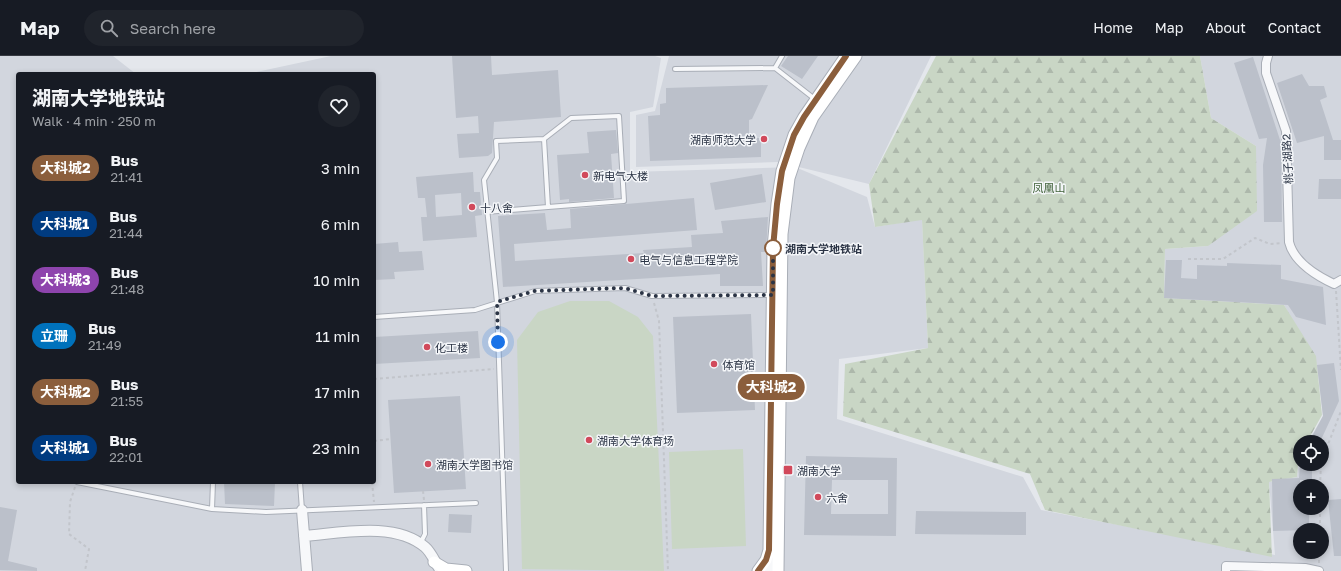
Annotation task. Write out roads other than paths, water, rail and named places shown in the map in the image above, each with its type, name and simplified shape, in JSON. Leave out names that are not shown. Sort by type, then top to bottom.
[{"type":"main road","points":[[778,571],[774,550],[773,295],[774,235],[782,171],[794,135],[846,56]]},
{"type":"main road","points":[[786,571],[774,550],[782,241],[789,178],[795,158],[808,126],[856,56]]},
{"type":"main road","points":[[758,571],[774,550]]},
{"type":"main road","points":[[437,566],[446,569],[466,571]]},
{"type":"street","name":"桃子湖路2","points":[[1268,56],[1266,73],[1286,131],[1288,143],[1289,242],[1294,255],[1309,268],[1338,282]]},
{"type":"street","points":[[302,510],[307,571]]},
{"type":"street","points":[[304,536],[382,531],[400,534],[426,548],[437,566]]},
{"type":"street","points":[[769,571],[774,550]]},
{"type":"street","points":[[1226,571],[1226,566],[1305,568],[1318,571]]},
{"type":"lane","points":[[775,68],[782,56]]},
{"type":"lane","points":[[675,69],[775,68],[816,100]]},
{"type":"lane","points":[[486,212],[624,201],[619,116],[571,118],[544,139],[496,141],[497,158],[484,180],[486,212],[497,302],[506,571]]},
{"type":"lane","points":[[544,139],[548,207]]},
{"type":"lane","points":[[376,317],[475,310],[535,291],[625,288],[652,296],[773,295]]},
{"type":"lane","points":[[82,484],[212,509],[266,512],[476,503]]},
{"type":"lane","points":[[212,509],[213,484]]},
{"type":"lane","points":[[300,484],[302,510]]},
{"type":"lane","points":[[420,544],[425,534],[424,505]]},
{"type":"place","name":"湖南师范大学","points":[[764,139]]},
{"type":"place","name":"新电气大楼","points":[[585,175]]},
{"type":"place","name":"十八舍","points":[[472,207]]},
{"type":"place","name":"湖南大学地铁站","points":[[773,248]]},
{"type":"place","name":"电气与信息工程学院","points":[[631,259]]},
{"type":"place","name":"化工楼","points":[[427,347]]},
{"type":"place","name":"体育馆","points":[[714,364]]},
{"type":"place","name":"湖南大学体育场","points":[[589,440]]},
{"type":"place","name":"湖南大学图书馆","points":[[428,464]]},
{"type":"place","name":"湖南大学","points":[[788,470]]},
{"type":"place","name":"六舍","points":[[818,497]]},
{"type":"park label","name":"凤凰山","points":[[1049,187]]}]
